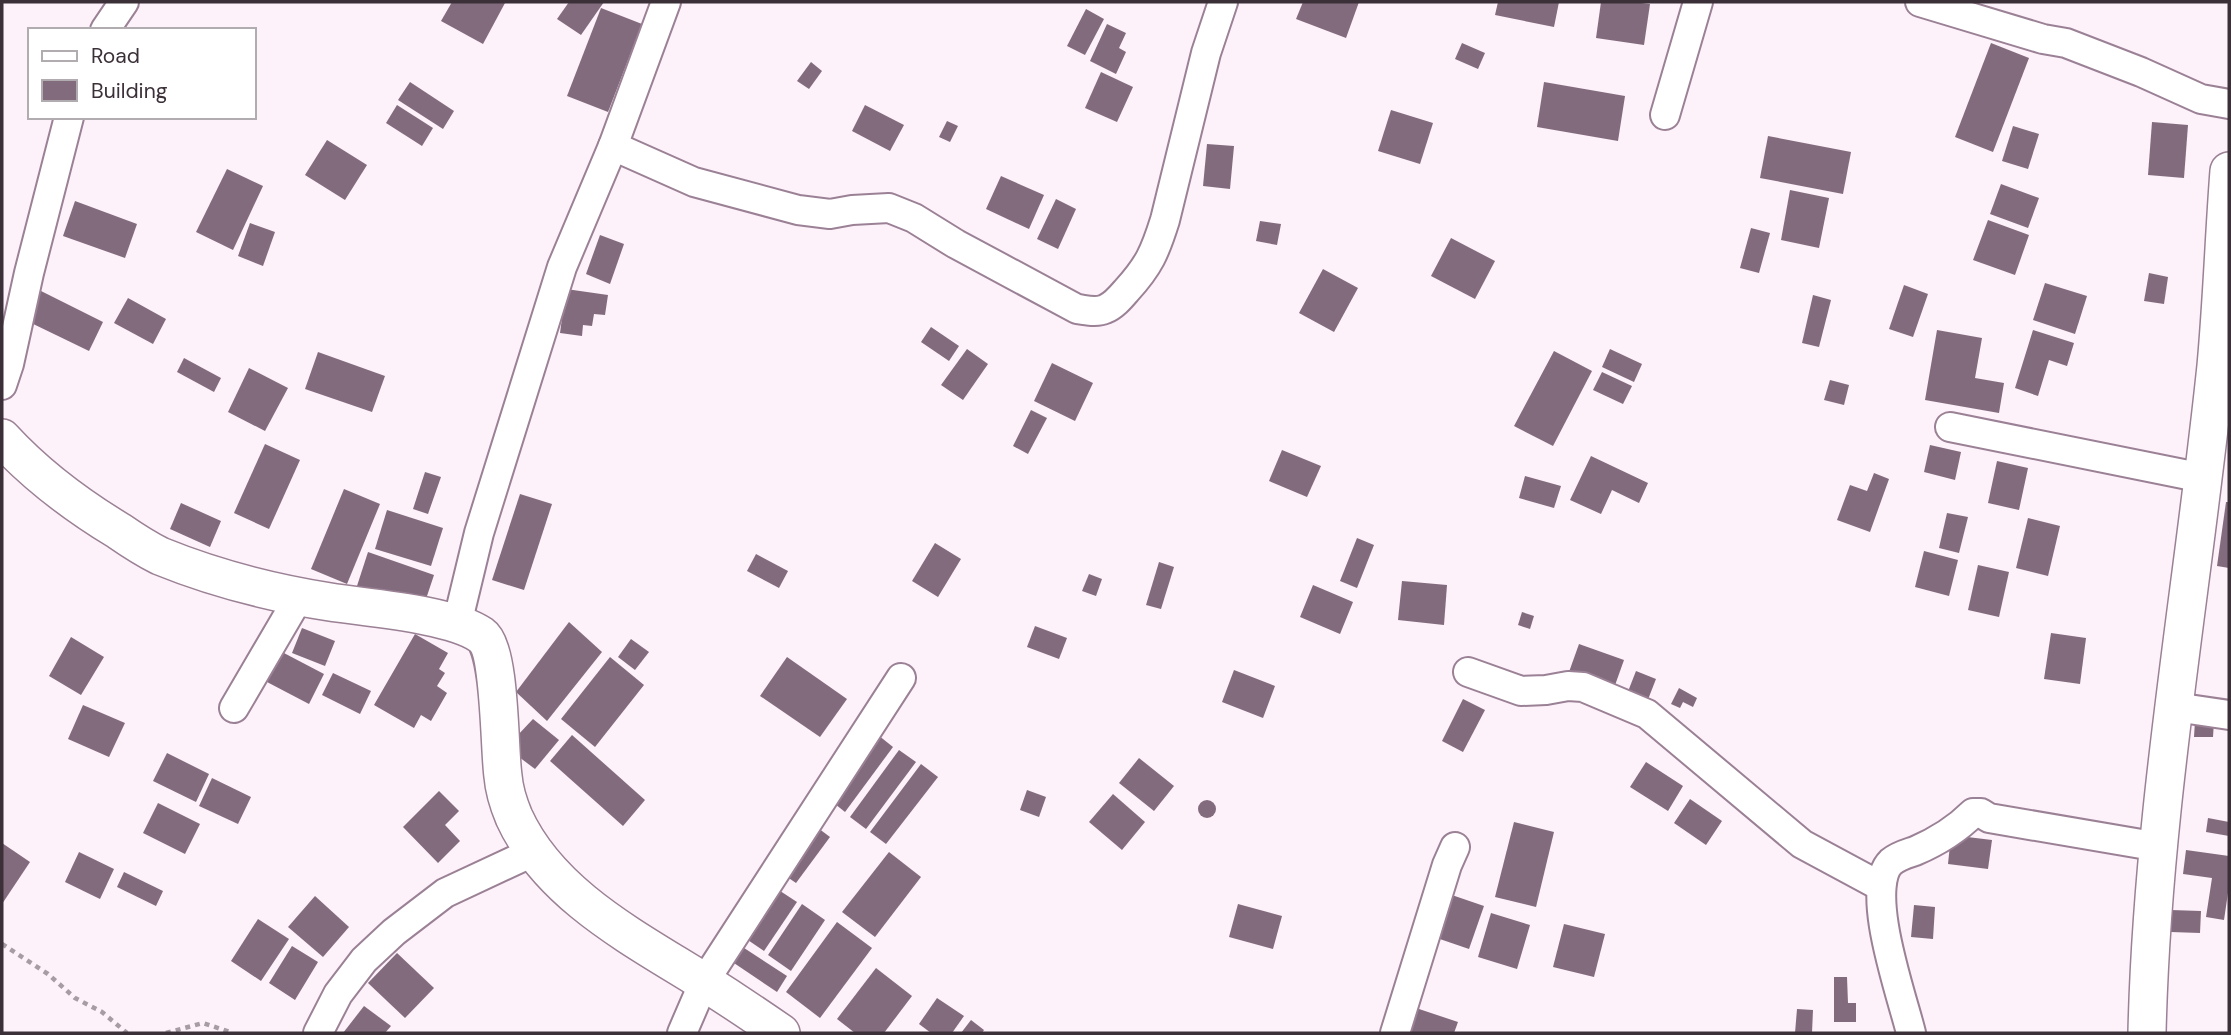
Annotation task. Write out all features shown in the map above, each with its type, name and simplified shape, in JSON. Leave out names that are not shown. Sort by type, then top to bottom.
[{"type":"street","points":[[106,28],[124,2]]},
{"type":"street","points":[[457,624],[479,533],[562,267],[613,146],[666,2]]},
{"type":"street","points":[[613,146],[694,183],[798,210],[830,214],[889,208],[914,218],[956,244],[1077,309],[1092,312],[1104,310],[1117,301],[1144,271],[1156,247],[1166,220],[1206,53],[1223,2]]},
{"type":"street","points":[[1665,115],[1698,2]]},
{"type":"street","points":[[1920,2],[2043,39],[2066,43],[2201,99],[2229,104]]},
{"type":"street","points":[[2,385],[68,119]]},
{"type":"street","points":[[2147,1033],[2148,981],[2159,847],[2216,364],[2229,171]]},
{"type":"street","points":[[1950,427],[2203,478]]},
{"type":"street","points":[[2,438],[19,457],[75,503],[158,555],[200,570],[299,597],[428,617],[457,624],[481,635],[490,646],[503,778],[513,815],[535,851],[552,872],[591,909],[781,1033]]},
{"type":"street","points":[[234,708],[299,597]]},
{"type":"street","points":[[1468,672],[1521,691],[1583,687],[1647,713],[1802,844],[1880,886]]},
{"type":"street","points":[[682,1033],[704,982],[901,678]]},
{"type":"street","points":[[2175,707],[2229,715]]},
{"type":"street","points":[[1911,1033],[1891,966],[1880,886],[1890,863],[1953,831],[1973,813],[2159,847]]},
{"type":"street","points":[[1395,1033],[1455,847]]},
{"type":"street","points":[[318,1033],[338,994],[364,960],[394,932],[445,893],[535,851]]},
{"type":"path","points":[[2,944],[48,974],[75,998],[102,1012],[127,1033]]},
{"type":"path","points":[[166,1033],[203,1023],[233,1033]]},
{"type":"building","points":[[452,2],[505,3],[483,44],[441,21]]},
{"type":"building","points":[[569,2],[604,2],[581,35],[557,19]]},
{"type":"building","points":[[1303,2],[1359,2],[1346,38],[1296,19]]},
{"type":"building","points":[[1498,2],[1559,2],[1554,27],[1495,15]]},
{"type":"building","points":[[1601,2],[1650,4],[1644,45],[1596,38]]},
{"type":"building","points":[[601,8],[642,24],[608,112],[567,96]]},
{"type":"building","points":[[1086,9],[1104,19],[1085,55],[1067,46]]},
{"type":"building","points":[[1107,24],[1126,33],[1119,48],[1126,52],[1116,74],[1090,61]]},
{"type":"building","points":[[1462,43],[1485,53],[1478,69],[1455,59]]},
{"type":"building","points":[[1991,43],[2029,58],[1993,152],[1955,137]]},
{"type":"building","points":[[811,62],[822,71],[809,89],[797,81]]},
{"type":"building","points":[[1101,72],[1133,87],[1117,122],[1085,108]]},
{"type":"building","points":[[410,82],[454,111],[443,129],[398,100]]},
{"type":"building","points":[[1544,82],[1625,96],[1618,141],[1537,127]]},
{"type":"building","points":[[397,105],[433,128],[422,146],[386,123]]},
{"type":"building","points":[[865,105],[904,125],[890,151],[852,131]]},
{"type":"building","points":[[1391,110],[1433,123],[1420,164],[1378,151]]},
{"type":"building","points":[[947,121],[958,126],[950,142],[939,137]]},
{"type":"building","points":[[2152,122],[2188,125],[2184,178],[2148,175]]},
{"type":"building","points":[[2013,126],[2039,134],[2028,169],[2002,161]]},
{"type":"building","points":[[1768,136],[1851,152],[1843,194],[1760,178]]},
{"type":"building","points":[[327,140],[367,165],[345,200],[305,175]]},
{"type":"building","points":[[1207,144],[1234,146],[1230,189],[1203,186]]},
{"type":"building","points":[[227,169],[263,186],[233,250],[196,232]]},
{"type":"building","points":[[1001,176],[1044,195],[1029,229],[986,209]]},
{"type":"building","points":[[2001,184],[2039,198],[2028,228],[1990,214]]},
{"type":"building","points":[[1790,190],[1829,198],[1819,248],[1781,240]]},
{"type":"building","points":[[1056,199],[1076,209],[1058,249],[1037,239]]},
{"type":"building","points":[[75,201],[137,224],[125,258],[63,236]]},
{"type":"building","points":[[1988,220],[2029,235],[2015,275],[1973,260]]},
{"type":"building","points":[[1260,221],[1281,224],[1277,245],[1256,241]]},
{"type":"building","points":[[250,223],[275,232],[263,266],[238,256]]},
{"type":"building","points":[[1751,228],[1770,233],[1759,273],[1740,268]]},
{"type":"building","points":[[600,235],[624,244],[610,284],[586,274]]},
{"type":"building","points":[[1451,238],[1495,261],[1475,299],[1431,276]]},
{"type":"building","points":[[1323,269],[1358,288],[1334,332],[1299,313]]},
{"type":"building","points":[[2149,273],[2168,277],[2164,304],[2144,301]]},
{"type":"building","points":[[2045,283],[2087,296],[2075,334],[2033,320]]},
{"type":"building","points":[[1904,285],[1928,294],[1913,337],[1889,329]]},
{"type":"building","points":[[566,289],[608,295],[605,315],[594,314],[592,326],[583,325],[582,336],[560,333]]},
{"type":"building","points":[[39,290],[103,322],[89,351],[25,320]]},
{"type":"building","points":[[1813,295],[1831,300],[1819,347],[1802,343]]},
{"type":"building","points":[[128,298],[166,319],[153,344],[114,323]]},
{"type":"building","points":[[931,327],[959,346],[949,361],[921,342]]},
{"type":"building","points":[[1937,330],[1982,338],[1975,378],[2004,383],[1999,413],[1925,400]]},
{"type":"building","points":[[2033,330],[2074,343],[2067,366],[2049,360],[2038,396],[2015,388]]},
{"type":"building","points":[[967,349],[988,364],[963,400],[941,385]]},
{"type":"building","points":[[1610,349],[1642,364],[1634,382],[1602,367]]},
{"type":"building","points":[[1554,351],[1592,371],[1553,446],[1514,426]]},
{"type":"building","points":[[318,352],[385,376],[372,412],[305,389]]},
{"type":"building","points":[[184,358],[221,378],[214,392],[177,372]]},
{"type":"building","points":[[1052,363],[1093,383],[1075,421],[1034,401]]},
{"type":"building","points":[[249,368],[288,388],[265,431],[228,412]]},
{"type":"building","points":[[1602,372],[1632,386],[1623,404],[1593,390]]},
{"type":"building","points":[[1830,380],[1849,385],[1844,405],[1824,400]]},
{"type":"building","points":[[1031,410],[1047,418],[1028,454],[1013,446]]},
{"type":"building","points":[[265,444],[300,460],[269,529],[234,513]]},
{"type":"building","points":[[1930,445],[1961,452],[1955,480],[1924,472]]},
{"type":"building","points":[[1282,450],[1321,466],[1307,497],[1269,481]]},
{"type":"building","points":[[1591,456],[1648,483],[1639,503],[1612,490],[1601,514],[1570,500]]},
{"type":"building","points":[[1997,461],[2028,468],[2019,510],[1988,503]]},
{"type":"building","points":[[425,472],[441,477],[428,514],[413,509]]},
{"type":"building","points":[[1874,473],[1889,479],[1870,532],[1837,520],[1850,485],[1867,491]]},
{"type":"building","points":[[1525,476],[1561,486],[1554,508],[1519,498]]},
{"type":"building","points":[[344,489],[380,504],[347,584],[311,569]]},
{"type":"building","points":[[520,494],[552,504],[524,590],[492,580]]},
{"type":"building","points":[[2226,502],[2229,502],[2229,568],[2217,566]]},
{"type":"building","points":[[181,503],[221,521],[210,547],[170,529]]},
{"type":"building","points":[[387,510],[443,528],[431,566],[375,549]]},
{"type":"building","points":[[1947,513],[1968,517],[1959,553],[1939,548]]},
{"type":"building","points":[[2028,518],[2060,526],[2048,576],[2016,568]]},
{"type":"building","points":[[1357,538],[1374,545],[1357,588],[1340,581]]},
{"type":"building","points":[[935,543],[961,559],[938,597],[912,581]]},
{"type":"building","points":[[1924,551],[1958,560],[1949,596],[1915,587]]},
{"type":"building","points":[[368,552],[434,575],[422,611],[356,589]]},
{"type":"building","points":[[756,554],[788,571],[779,588],[747,571]]},
{"type":"building","points":[[1159,562],[1174,567],[1161,609],[1146,605]]},
{"type":"building","points":[[1978,565],[2009,572],[1999,617],[1968,610]]},
{"type":"building","points":[[1089,574],[1102,579],[1096,596],[1082,591]]},
{"type":"building","points":[[1402,581],[1447,585],[1444,625],[1398,620]]},
{"type":"building","points":[[1313,585],[1353,602],[1340,634],[1300,617]]},
{"type":"building","points":[[1522,612],[1534,616],[1530,629],[1518,625]]},
{"type":"building","points":[[569,622],[602,652],[547,721],[516,692]]},
{"type":"building","points":[[1035,626],[1067,638],[1059,659],[1027,647]]},
{"type":"building","points":[[302,628],[335,641],[325,666],[292,653]]},
{"type":"building","points":[[2051,633],[2086,638],[2080,684],[2044,679]]},
{"type":"building","points":[[415,634],[448,653],[439,669],[445,673],[437,686],[447,693],[431,721],[421,715],[414,728],[374,705]]},
{"type":"building","points":[[71,637],[104,657],[81,695],[49,676]]},
{"type":"building","points":[[631,639],[649,652],[635,670],[618,657]]},
{"type":"building","points":[[1579,644],[1624,660],[1614,688],[1569,672]]},
{"type":"building","points":[[282,652],[324,674],[309,704],[267,682]]},
{"type":"building","points":[[610,657],[644,685],[595,747],[561,719]]},
{"type":"building","points":[[787,657],[847,699],[820,737],[760,696]]},
{"type":"building","points":[[1234,670],[1275,686],[1263,718],[1222,702]]},
{"type":"building","points":[[1636,671],[1656,679],[1647,702],[1627,694]]},
{"type":"building","points":[[333,673],[371,691],[360,714],[322,695]]},
{"type":"building","points":[[1679,688],[1697,698],[1693,707],[1683,702],[1680,708],[1671,704]]},
{"type":"building","points":[[1463,699],[1485,710],[1463,752],[1442,741]]},
{"type":"building","points":[[83,705],[125,723],[109,757],[68,739]]},
{"type":"building","points":[[533,719],[559,740],[535,769],[519,757],[516,737]]},
{"type":"building","points":[[2195,721],[2214,722],[2213,737],[2194,737]]},
{"type":"building","points":[[572,735],[645,800],[623,826],[550,761]]},
{"type":"building","points":[[878,735],[893,747],[845,812],[830,800]]},
{"type":"building","points":[[899,750],[916,762],[866,829],[850,817]]},
{"type":"building","points":[[167,753],[209,774],[196,802],[153,781]]},
{"type":"building","points":[[1139,758],[1174,786],[1154,811],[1119,783]]},
{"type":"building","points":[[1646,762],[1683,786],[1668,811],[1630,787]]},
{"type":"building","points":[[921,764],[938,777],[886,844],[870,832]]},
{"type":"building","points":[[212,778],[251,797],[238,824],[199,806]]},
{"type":"building","points":[[1027,790],[1046,797],[1039,817],[1020,810]]},
{"type":"building","points":[[439,791],[459,811],[445,825],[460,841],[438,863],[403,827]]},
{"type":"building","points":[[1113,794],[1145,822],[1122,850],[1089,822]]},
{"type":"building","points":[[1690,799],[1722,821],[1706,845],[1674,823]]},
{"type":"building","points":[[1203,800],[1211,800],[1216,809],[1214,816],[1203,818],[1198,813],[1198,805]]},
{"type":"building","points":[[158,803],[200,824],[185,854],[143,833]]},
{"type":"building","points":[[2208,818],[2229,822],[2229,836],[2206,832]]},
{"type":"building","points":[[1514,822],[1554,832],[1536,907],[1495,897]]},
{"type":"building","points":[[814,825],[830,837],[796,883],[780,872]]},
{"type":"building","points":[[1951,835],[1992,840],[1988,869],[1948,864]]},
{"type":"building","points":[[2,843],[30,862],[2,904]]},
{"type":"building","points":[[2186,850],[2229,856],[2229,886],[2224,920],[2206,917],[2212,878],[2183,874]]},
{"type":"building","points":[[79,852],[114,869],[100,899],[65,882]]},
{"type":"building","points":[[889,852],[921,877],[875,937],[842,912]]},
{"type":"building","points":[[124,872],[163,891],[156,906],[117,887]]},
{"type":"building","points":[[774,887],[797,902],[764,951],[742,936]]},
{"type":"building","points":[[1446,893],[1484,906],[1469,949],[1431,936]]},
{"type":"building","points":[[315,896],[349,927],[323,957],[288,927]]},
{"type":"building","points":[[802,904],[825,920],[791,971],[768,955]]},
{"type":"building","points":[[1238,904],[1282,916],[1273,949],[1229,937]]},
{"type":"building","points":[[1914,905],[1935,907],[1933,939],[1911,937]]},
{"type":"building","points":[[2171,910],[2201,911],[2200,933],[2171,932]]},
{"type":"building","points":[[1491,913],[1530,925],[1517,969],[1478,957]]},
{"type":"building","points":[[258,919],[289,939],[261,981],[231,961]]},
{"type":"building","points":[[837,922],[872,948],[820,1018],[786,992]]},
{"type":"building","points":[[1564,924],[1605,934],[1594,977],[1553,967]]},
{"type":"building","points":[[738,944],[787,976],[777,992],[728,959]]},
{"type":"building","points":[[292,946],[318,962],[295,1000],[269,983]]},
{"type":"building","points":[[397,953],[434,988],[405,1018],[368,983]]},
{"type":"building","points":[[876,968],[912,996],[884,1033],[855,1033],[837,1019]]},
{"type":"building","points":[[1834,977],[1847,977],[1848,1003],[1856,1003],[1856,1022],[1834,1022]]},
{"type":"building","points":[[937,998],[964,1016],[952,1033],[931,1033],[919,1024]]},
{"type":"building","points":[[364,1006],[391,1026],[385,1033],[343,1033]]},
{"type":"building","points":[[1413,1007],[1458,1022],[1454,1033],[1404,1033]]},
{"type":"building","points":[[1797,1009],[1813,1010],[1812,1033],[1795,1033]]},
{"type":"building","points":[[971,1020],[984,1030],[982,1033],[961,1033]]}]
